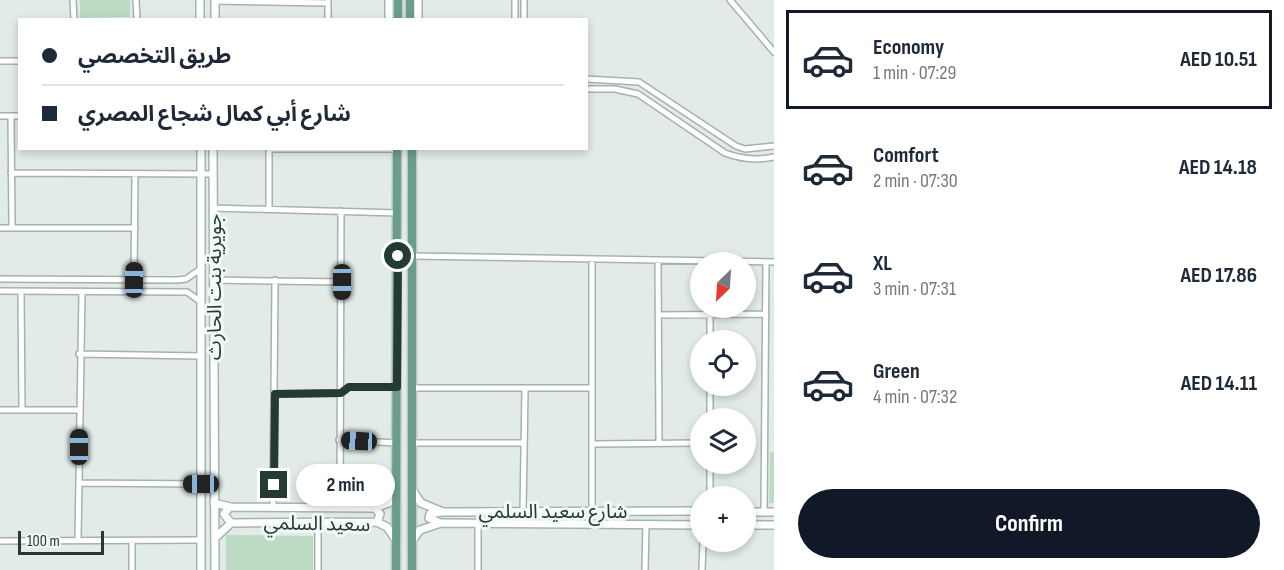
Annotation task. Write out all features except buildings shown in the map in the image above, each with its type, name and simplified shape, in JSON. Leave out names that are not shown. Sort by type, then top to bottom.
[{"type":"main road","points":[[398,0],[398,18]]},
{"type":"main road","points":[[410,0],[410,18]]},
{"type":"main road","points":[[396,570],[397,150]]},
{"type":"main road","points":[[412,150],[412,570]]},
{"type":"street","points":[[73,0],[74,18]]},
{"type":"street","points":[[136,0],[137,18]]},
{"type":"street","points":[[200,0],[200,18]]},
{"type":"street","points":[[389,0],[389,18]]},
{"type":"street","points":[[418,0],[418,18]]},
{"type":"street","points":[[515,0],[515,18]]},
{"type":"street","points":[[524,0],[524,18]]},
{"type":"street","points":[[730,0],[774,52]]},
{"type":"street","points":[[214,18],[215,1],[328,2],[328,18]]},
{"type":"street","points":[[0,61],[18,61]]},
{"type":"street","points":[[588,79],[639,82],[730,143],[745,149],[774,146]]},
{"type":"street","points":[[588,89],[615,89],[638,94],[725,153],[735,157],[749,160],[774,157]]},
{"type":"street","points":[[0,116],[18,116]]},
{"type":"street","points":[[11,116],[12,228]]},
{"type":"street","name":"جويرية بنت الحارث","points":[[201,150],[201,570]]},
{"type":"street","name":"جويرية بنت الحارث","points":[[213,150],[214,570]]},
{"type":"street","points":[[269,150],[269,209]]},
{"type":"street","points":[[11,173],[213,174]]},
{"type":"street","points":[[135,175],[134,280],[139,286],[135,292]]},
{"type":"street","points":[[213,208],[398,213]]},
{"type":"street","points":[[340,508],[341,211]]},
{"type":"street","points":[[0,228],[135,228]]},
{"type":"street","points":[[412,256],[774,262]]},
{"type":"street","points":[[592,260],[591,388],[594,395],[592,524]]},
{"type":"street","points":[[658,260],[659,443]]},
{"type":"street","points":[[764,512],[766,262]]},
{"type":"street","points":[[0,279],[186,279],[202,268]]},
{"type":"street","points":[[147,280],[144,286],[147,293]]},
{"type":"street","points":[[213,280],[342,282]]},
{"type":"street","points":[[273,507],[275,280]]},
{"type":"street","points":[[0,291],[187,292],[202,303]]},
{"type":"street","points":[[21,291],[22,410]]},
{"type":"street","points":[[78,540],[82,292]]},
{"type":"street","points":[[756,314],[766,314]]},
{"type":"street","points":[[659,315],[690,315]]},
{"type":"street","points":[[80,354],[201,356]]},
{"type":"street","points":[[275,394],[341,393],[349,387],[397,387]]},
{"type":"street","points":[[413,388],[525,390],[591,388]]},
{"type":"street","points":[[523,511],[525,390]]},
{"type":"street","points":[[0,410],[79,410]]},
{"type":"street","points":[[201,425],[207,430],[214,426]]},
{"type":"street","points":[[201,439],[207,435],[214,440]]},
{"type":"street","points":[[339,440],[397,443]]},
{"type":"street","points":[[413,443],[523,444]]},
{"type":"street","points":[[593,444],[690,443]]},
{"type":"street","points":[[765,443],[774,443]]},
{"type":"street","points":[[78,483],[201,484]]},
{"type":"street","name":"شارع سعيد السلمي","points":[[413,491],[421,503],[443,512],[690,511]]},
{"type":"street","name":"سعيد السلمي","points":[[214,502],[230,507],[375,508],[388,503],[396,496]]},
{"type":"street","points":[[215,538],[231,523],[224,514],[230,507]]},
{"type":"street","points":[[375,508],[380,514],[377,522]]},
{"type":"street","points":[[441,523],[432,520],[430,514],[443,512]]},
{"type":"street","points":[[470,512],[470,523]]},
{"type":"street","points":[[756,512],[774,512]]},
{"type":"street","name":"سعيد السلمي","points":[[231,523],[377,522],[387,527],[396,540]]},
{"type":"street","points":[[318,523],[318,570]]},
{"type":"street","name":"شارع سعيد السلمي","points":[[412,541],[420,530],[441,523],[690,525]]},
{"type":"street","points":[[478,523],[478,570]]},
{"type":"street","points":[[645,570],[646,525]]},
{"type":"street","points":[[756,525],[774,525]]},
{"type":"street","points":[[0,541],[201,540]]},
{"type":"street","points":[[132,541],[132,570]]},
{"type":"street","points":[[702,570],[703,552]]},
{"type":"green space","points":[[80,0],[130,0],[130,17],[80,18]]},
{"type":"green space","points":[[770,452],[774,452],[774,503],[769,503]]},
{"type":"green space","points":[[226,535],[313,536],[313,570],[226,570]]},
{"type":"route","points":[[274,485],[275,394],[341,393],[349,387],[397,387],[398,256]]}]
